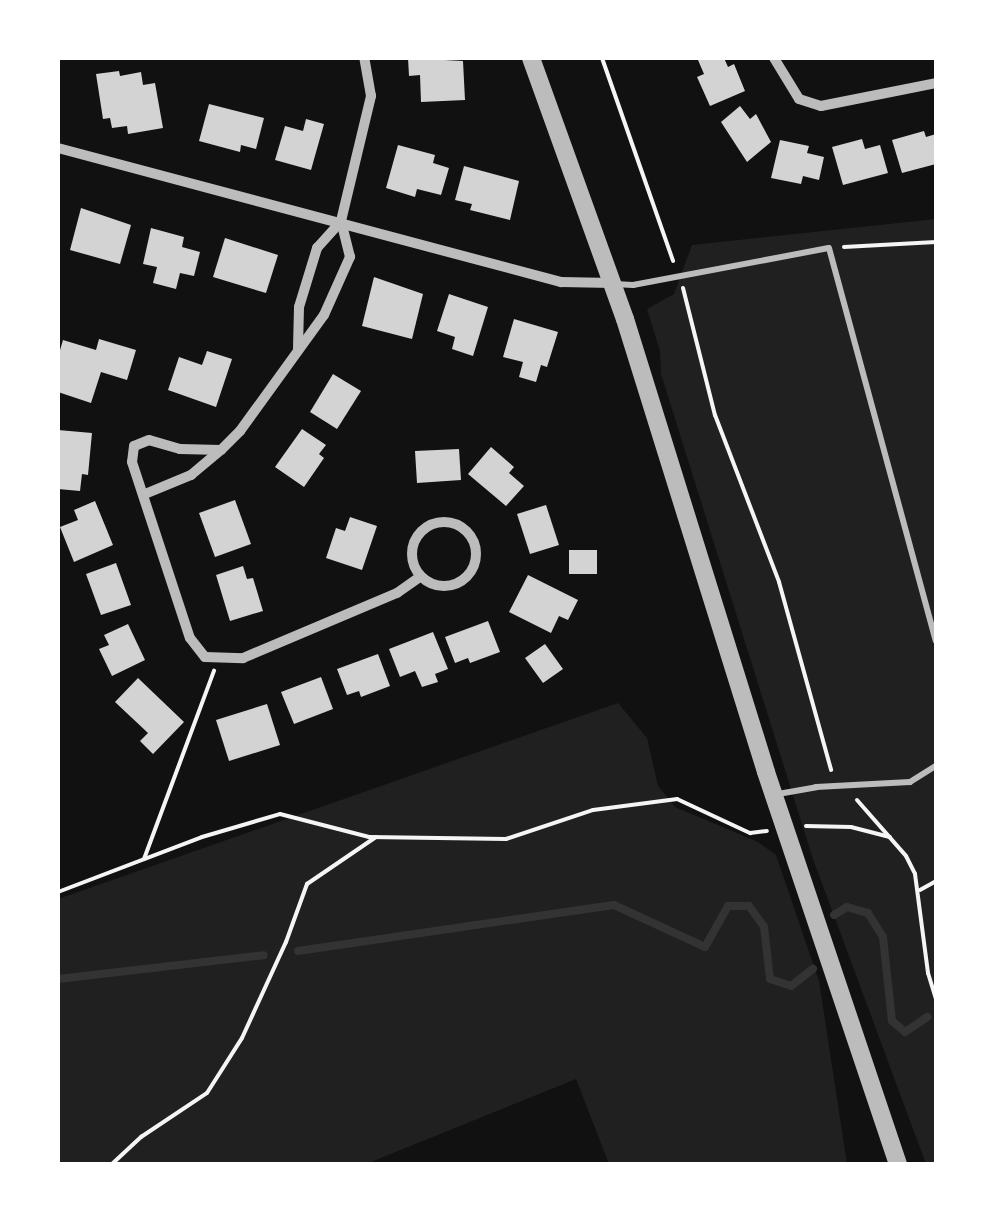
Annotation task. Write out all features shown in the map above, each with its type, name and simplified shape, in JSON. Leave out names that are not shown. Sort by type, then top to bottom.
[{"type":"street","points":[[145,494],[192,475],[240,431],[324,315],[348,264],[341,221],[371,96],[364,58]]},
{"type":"street","points":[[530,58],[612,284],[774,795],[898,1164]]},
{"type":"street","points":[[774,58],[799,99],[822,106],[936,83]]},
{"type":"street","points":[[58,148],[560,282],[612,284]]},
{"type":"street","points":[[298,349],[299,308],[317,248],[341,221]]},
{"type":"street","points":[[221,450],[180,449],[149,440],[134,446],[132,462],[190,638],[205,657],[243,658],[396,593],[420,577]]},
{"type":"street","points":[[446,522],[466,530],[476,548],[467,577],[438,586],[420,577],[414,568],[412,546],[424,528],[446,522]]},
{"type":"lane","points":[[612,284],[632,285],[829,248],[936,641]]},
{"type":"lane","points":[[774,795],[816,786],[910,782],[936,766]]},
{"type":"path","points":[[602,58],[672,260]]},
{"type":"path","points":[[829,248],[936,242]]},
{"type":"path","points":[[684,292],[715,416],[788,611],[828,768]]},
{"type":"path","points":[[144,859],[219,660]]},
{"type":"path","points":[[58,892],[280,814],[376,837],[506,839],[593,810],[677,800],[750,833],[772,830]]},
{"type":"path","points":[[875,820],[906,856],[920,890],[928,973],[936,1000]]},
{"type":"path","points":[[801,827],[850,827],[890,837]]},
{"type":"path","points":[[112,1164],[140,1138],[207,1092],[242,1038],[286,942],[307,884],[376,837]]},
{"type":"path","points":[[920,890],[936,881]]},
{"type":"shaded area","points":[[936,219],[936,1164],[926,1164],[813,859],[661,374],[660,351],[647,309],[674,294],[692,245]]},
{"type":"shaded area","points":[[618,703],[647,738],[658,786],[675,807],[758,842],[776,855],[819,981],[847,1164],[609,1164],[576,1079],[366,1164],[58,1164],[58,899]]},
{"type":"building","points":[[408,58],[463,61],[465,100],[421,102],[420,75],[409,76]]},
{"type":"building","points":[[724,58],[728,67],[734,64],[745,91],[710,106],[697,77],[704,74],[698,60]]},
{"type":"building","points":[[119,71],[120,76],[141,72],[143,85],[155,83],[163,128],[128,134],[127,126],[112,128],[110,118],[103,119],[96,74]]},
{"type":"building","points":[[209,104],[264,118],[256,149],[241,145],[240,152],[199,141]]},
{"type":"building","points":[[740,106],[750,119],[756,114],[771,142],[747,162],[721,122]]},
{"type":"building","points":[[306,119],[324,124],[311,170],[275,160],[285,126],[303,131]]},
{"type":"building","points":[[924,131],[926,137],[936,134],[936,164],[902,173],[892,140]]},
{"type":"building","points":[[862,139],[865,149],[880,145],[888,173],[843,185],[832,147]]},
{"type":"building","points":[[780,140],[809,146],[807,153],[824,157],[819,180],[803,176],[801,184],[771,178]]},
{"type":"building","points":[[398,145],[435,155],[433,163],[449,168],[441,195],[417,189],[415,197],[386,188]]},
{"type":"building","points":[[464,166],[519,181],[510,220],[470,210],[472,204],[455,200]]},
{"type":"building","points":[[81,208],[131,225],[120,264],[70,250]]},
{"type":"building","points":[[151,228],[184,237],[182,247],[200,252],[194,276],[180,273],[176,289],[153,283],[157,267],[143,264]]},
{"type":"building","points":[[225,238],[278,255],[266,293],[213,277]]},
{"type":"building","points":[[374,277],[423,294],[412,339],[362,326]]},
{"type":"building","points":[[449,294],[488,307],[473,356],[452,349],[455,337],[437,331]]},
{"type":"building","points":[[514,319],[558,332],[547,367],[541,365],[536,382],[519,377],[523,362],[503,357]]},
{"type":"building","points":[[99,339],[136,350],[127,380],[101,372],[91,403],[58,392],[58,357],[63,340],[96,350]]},
{"type":"building","points":[[207,351],[232,359],[216,407],[168,390],[179,357],[202,365]]},
{"type":"building","points":[[333,374],[361,391],[337,429],[310,412]]},
{"type":"building","points":[[302,429],[326,445],[319,454],[324,458],[304,487],[275,467]]},
{"type":"building","points":[[58,430],[92,433],[88,475],[82,474],[80,491],[58,489]]},
{"type":"building","points":[[491,447],[514,467],[509,473],[524,486],[506,506],[468,474]]},
{"type":"building","points":[[459,449],[461,480],[417,483],[415,451]]},
{"type":"building","points":[[235,500],[251,544],[215,557],[199,513]]},
{"type":"building","points":[[95,501],[113,545],[74,562],[60,527],[78,520],[74,510]]},
{"type":"building","points":[[546,505],[559,545],[530,554],[517,514]]},
{"type":"building","points":[[350,517],[377,526],[362,570],[326,558],[336,528],[345,531]]},
{"type":"building","points":[[569,550],[597,550],[597,574],[569,574]]},
{"type":"building","points":[[116,563],[131,605],[101,615],[86,574]]},
{"type":"building","points":[[243,566],[247,579],[253,578],[263,611],[230,621],[216,575]]},
{"type":"building","points":[[528,575],[578,600],[568,620],[559,616],[551,633],[509,612]]},
{"type":"building","points":[[488,621],[500,652],[470,663],[468,658],[455,663],[445,637]]},
{"type":"building","points":[[128,624],[145,660],[112,676],[99,649],[109,645],[104,635]]},
{"type":"building","points":[[433,632],[448,669],[435,674],[438,682],[422,687],[415,671],[400,677],[389,649]]},
{"type":"building","points":[[545,644],[563,669],[543,683],[525,658]]},
{"type":"building","points":[[378,654],[390,686],[361,697],[359,691],[347,695],[337,669]]},
{"type":"building","points":[[321,677],[333,709],[294,724],[281,692]]},
{"type":"building","points":[[138,678],[184,722],[153,754],[140,741],[148,733],[115,702]]},
{"type":"building","points":[[267,704],[280,745],[229,761],[216,720]]},
{"type":"waterway","points":[[298,951],[614,905],[705,947],[728,906],[749,906],[764,927],[770,979],[791,986],[813,969]]},
{"type":"waterway","points":[[834,915],[847,907],[868,913],[883,937],[892,1021],[905,1032],[927,1017]]},
{"type":"waterway","points":[[58,979],[264,955]]}]
